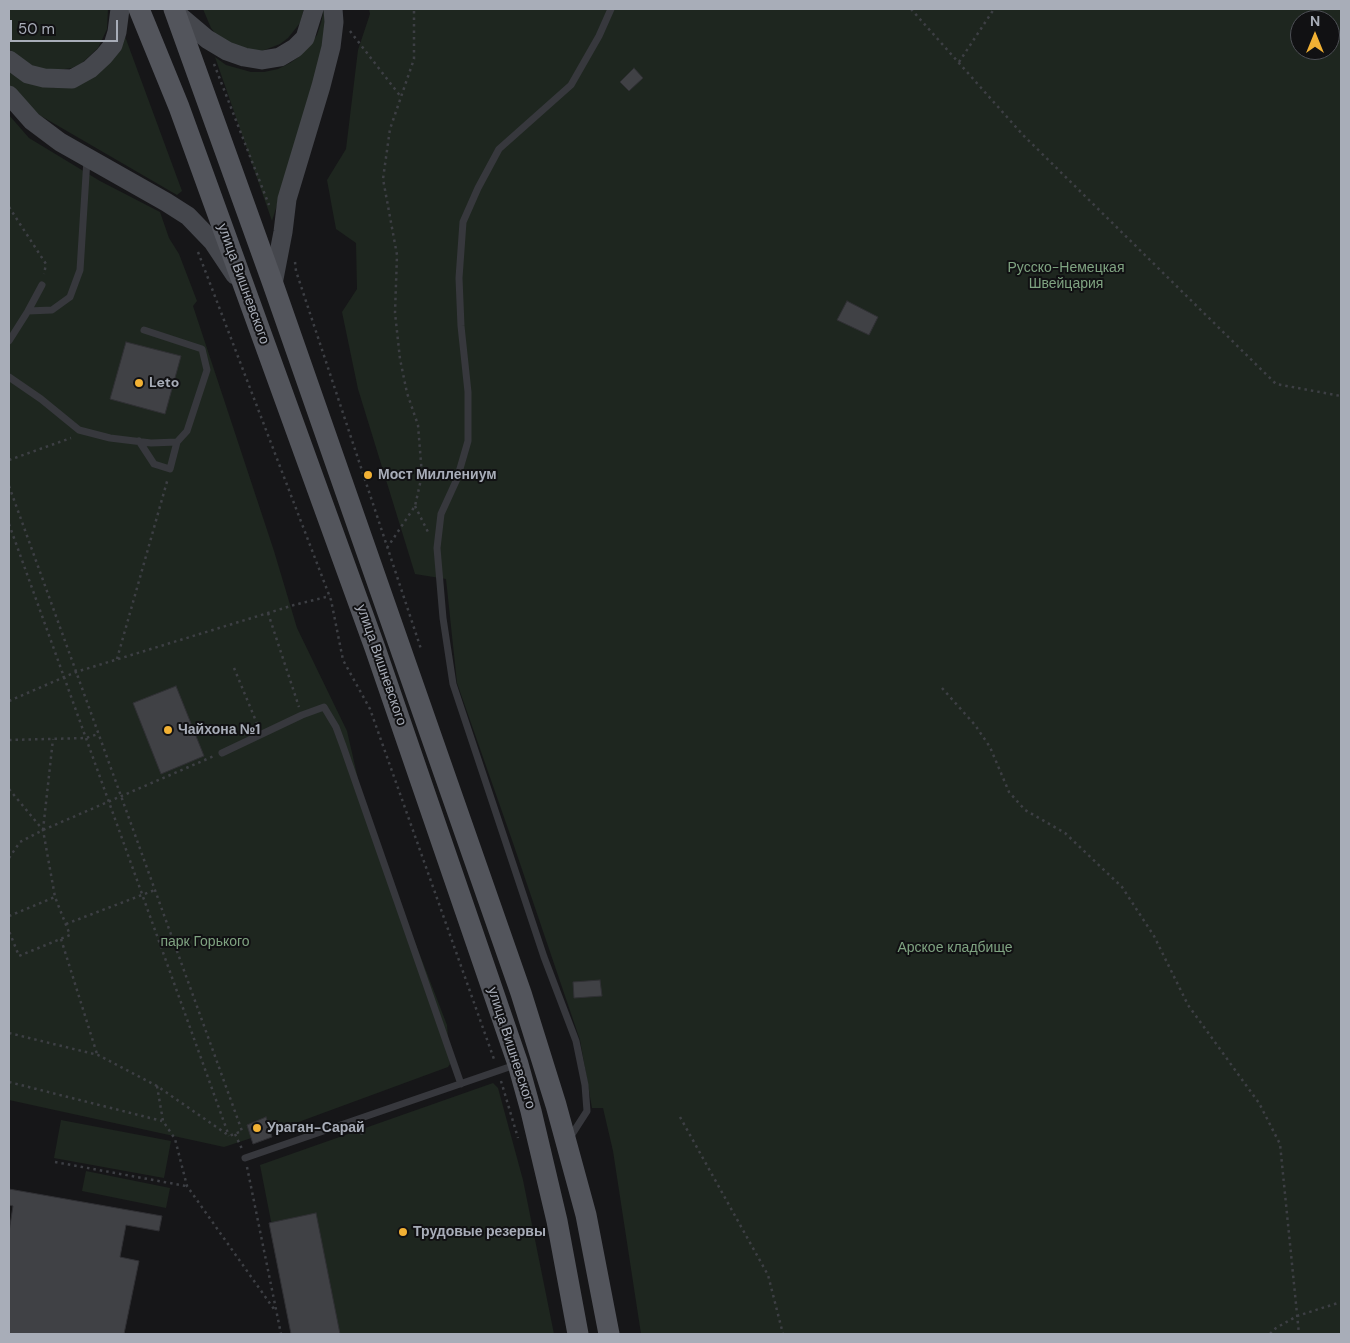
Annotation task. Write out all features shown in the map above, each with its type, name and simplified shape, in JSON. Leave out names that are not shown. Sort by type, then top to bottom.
[{"type":"main road","name":"улица Вишневского","points":[[139,9],[178,107],[376,648],[518,1064],[557,1221],[578,1334]]},
{"type":"main road","name":"улица Вишневского","points":[[174,10],[273,284],[521,993],[586,1215],[609,1334]]},
{"type":"street","points":[[9,60],[28,74],[44,78],[72,78],[90,69],[113,45],[118,32],[120,9]]},
{"type":"street","points":[[174,10],[206,39],[227,51],[244,57],[262,60],[280,57],[295,48],[305,38],[314,9]]},
{"type":"street","points":[[273,284],[288,199],[331,47],[334,22],[333,9]]},
{"type":"street","points":[[9,95],[32,121],[60,142],[188,216],[213,242],[245,290]]},
{"type":"lane","points":[[566,1143],[587,1111],[576,1041],[544,957],[453,684],[442,618],[437,548],[441,514],[457,480],[468,441],[468,392],[461,326],[459,278],[463,222],[478,188],[499,149],[571,85],[599,36],[611,9]]},
{"type":"lane","points":[[28,311],[52,310],[70,297],[80,270],[87,158]]},
{"type":"lane","points":[[9,341],[42,285]]},
{"type":"lane","points":[[139,441],[154,464],[170,469],[177,442],[187,431],[207,370],[202,349],[144,330]]},
{"type":"lane","points":[[9,377],[41,399],[79,430],[110,438],[177,442]]},
{"type":"lane","points":[[222,753],[302,715],[324,707],[336,727],[461,1084]]},
{"type":"lane","points":[[245,1158],[518,1064]]},
{"type":"lane","points":[[357,1120],[362,1131]]},
{"type":"path","points":[[387,548],[415,506],[422,475],[418,425],[407,393],[400,359],[395,313],[397,255],[384,179],[390,129],[414,59],[414,9]]},
{"type":"path","points":[[910,9],[1023,135],[1276,384],[1341,396]]},
{"type":"path","points":[[959,62],[994,9]]},
{"type":"path","points":[[350,31],[401,97]]},
{"type":"path","points":[[214,62],[270,208]]},
{"type":"path","points":[[9,207],[46,264],[42,285]]},
{"type":"path","points":[[194,246],[199,253],[330,596],[343,660],[370,709],[498,1071],[520,1145]]},
{"type":"path","points":[[9,460],[87,432]]},
{"type":"path","points":[[117,659],[170,469]]},
{"type":"path","points":[[9,486],[242,1131],[229,1136]]},
{"type":"path","points":[[415,506],[437,548]]},
{"type":"path","points":[[9,524],[229,1136]]},
{"type":"path","points":[[9,701],[76,672],[330,596]]},
{"type":"path","points":[[268,613],[302,715]]},
{"type":"path","points":[[234,668],[261,734]]},
{"type":"path","points":[[942,688],[975,725],[990,748],[1009,792],[1026,810],[1066,833],[1122,887],[1154,936],[1188,1005],[1259,1103],[1280,1144],[1299,1334]]},
{"type":"path","points":[[9,740],[86,738],[98,734]]},
{"type":"path","points":[[9,931],[19,956],[70,935],[55,897],[43,830],[53,739]]},
{"type":"path","points":[[9,858],[20,842],[43,830],[222,753]]},
{"type":"path","points":[[9,789],[43,830]]},
{"type":"path","points":[[66,924],[155,890]]},
{"type":"path","points":[[9,916],[55,897]]},
{"type":"path","points":[[60,939],[98,1055]]},
{"type":"path","points":[[9,1033],[98,1055],[157,1086],[229,1136]]},
{"type":"path","points":[[9,1082],[163,1121]]},
{"type":"path","points":[[157,1086],[163,1121],[175,1139],[187,1186],[276,1312]]},
{"type":"path","points":[[680,1118],[768,1275],[783,1334]]},
{"type":"path","points":[[236,1134],[245,1158],[281,1334]]},
{"type":"path","points":[[55,1162],[187,1186]]},
{"type":"path","points":[[1270,1334],[1276,1328],[1297,1316],[1341,1302]]},
{"type":"green space","points":[[9,9],[108,9],[107,29],[98,48],[82,63],[72,68],[51,71],[30,66],[9,49]]},
{"type":"green space","points":[[203,9],[304,9],[300,23],[288,38],[280,44],[262,51],[242,50],[217,36],[211,28]]},
{"type":"green space","points":[[324,9],[328,9],[326,48],[272,221],[215,57],[226,65],[251,72],[278,69],[300,56],[317,35]]},
{"type":"green space","name":"Арское кладбище","points":[[369,9],[1341,9],[1341,1334],[641,1334],[613,1151],[603,1108],[592,1108],[580,1040],[457,683],[446,579],[415,574],[358,389],[342,312],[357,289],[356,243],[336,229],[327,180],[346,149],[358,50],[370,14]]},
{"type":"green space","points":[[123,31],[182,191],[177,195],[29,109],[9,87],[9,70],[54,88]]},
{"type":"green space","name":"парк Горького","points":[[9,115],[29,138],[100,181],[160,212],[169,238],[179,254],[197,301],[193,306],[274,551],[297,628],[347,731],[367,818],[447,1025],[450,1064],[448,1067],[285,1127],[224,1147],[9,1100]]},
{"type":"green space","name":"Трудовые резервы","points":[[493,1083],[498,1088],[523,1180],[554,1334],[293,1334],[260,1165]]},
{"type":"green space","points":[[61,1120],[171,1141],[164,1178],[54,1158]]},
{"type":"green space","points":[[86,1171],[170,1188],[166,1208],[82,1191]]},
{"type":"building","points":[[634,68],[643,78],[629,91],[620,82]]},
{"type":"building","points":[[847,301],[878,317],[869,335],[837,320]]},
{"type":"building","points":[[126,342],[181,356],[165,414],[110,399]]},
{"type":"building","points":[[176,686],[204,756],[161,774],[133,703]]},
{"type":"building","points":[[600,980],[602,996],[574,998],[573,982]]},
{"type":"building","points":[[266,1117],[272,1137],[253,1144],[247,1125]]},
{"type":"building","points":[[9,1189],[162,1216],[159,1231],[126,1225],[120,1257],[139,1261],[124,1334],[9,1334],[9,1232],[13,1206],[9,1205]]},
{"type":"building","points":[[316,1213],[340,1334],[291,1334],[269,1223]]},
{"type":"place","name":"Leto","points":[[139,383]]},
{"type":"place","name":"Мост Миллениум","points":[[368,475]]},
{"type":"place","name":"Чайхона №1","points":[[168,730]]},
{"type":"place","name":"Ураган-Сарай","points":[[257,1128]]},
{"type":"place","name":"Трудовые резервы","points":[[403,1232]]},
{"type":"park label","name":"Русско-Немецкая Швейцария","points":[[1066,276]]}]
